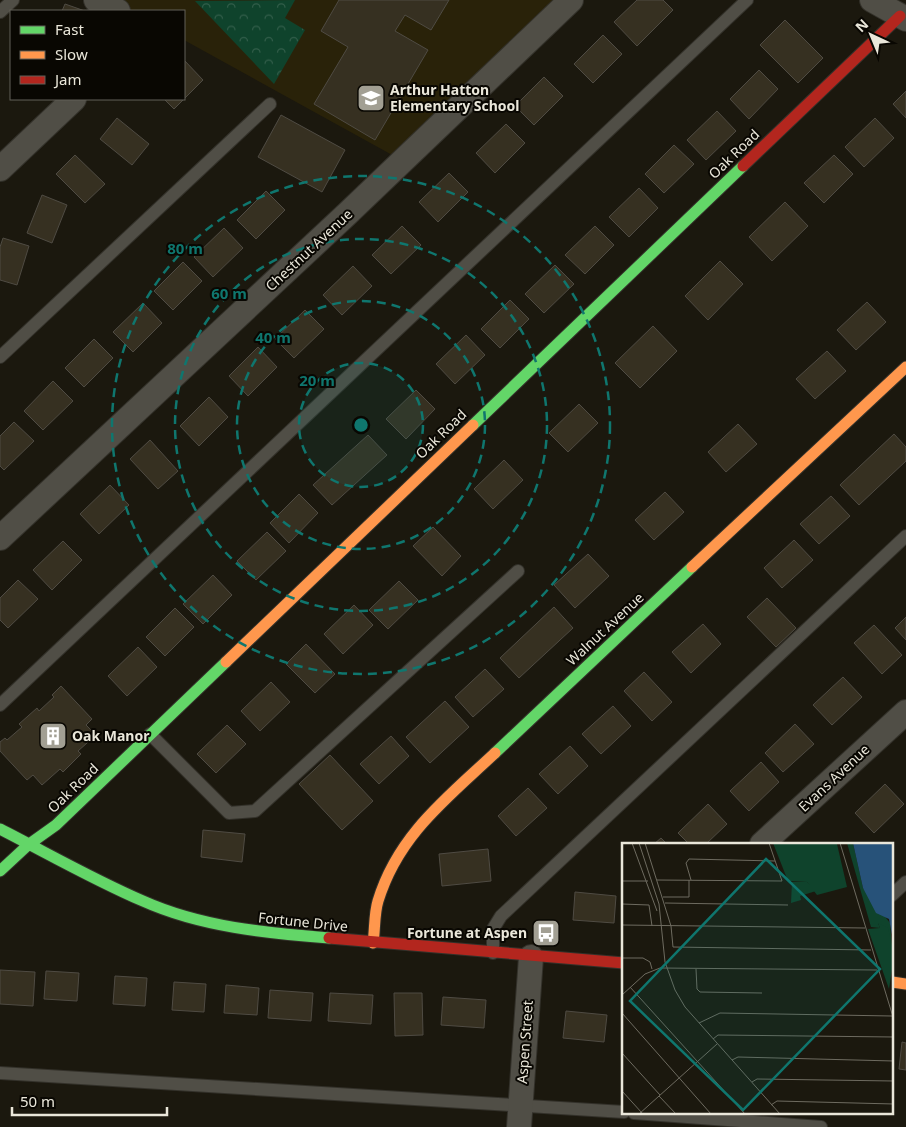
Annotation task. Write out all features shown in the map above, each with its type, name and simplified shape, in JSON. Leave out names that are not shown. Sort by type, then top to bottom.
[{"type":"street","points":[[96,0],[116,10]]},
{"type":"street","name":"Chestnut Avenue","points":[[0,538],[347,214],[571,0]]},
{"type":"street","points":[[872,0],[903,18]]},
{"type":"street","name":"Oak Road","points":[[0,871],[28,845],[56,825],[903,18]]},
{"type":"street","points":[[0,169],[73,100]]},
{"type":"street","name":"Walnut Avenue","points":[[373,944],[378,902],[398,854],[422,822],[906,367]]},
{"type":"street","name":"Evans Avenue","points":[[763,843],[906,712]]},
{"type":"street","name":"Fortune Drive","points":[[0,829],[28,845],[144,902],[197,919],[252,932],[373,944],[622,963]]},
{"type":"street","name":"Aspen Street","points":[[520,1116],[531,957]]},
{"type":"lane","points":[[0,12],[13,0]]},
{"type":"lane","points":[[0,705],[747,0]]},
{"type":"lane","points":[[0,357],[270,104]]},
{"type":"lane","points":[[493,954],[493,929],[501,916],[906,536]]},
{"type":"lane","points":[[150,734],[229,813],[255,811],[518,571]]},
{"type":"lane","points":[[894,893],[906,882]]},
{"type":"lane","points":[[0,1073],[520,1116],[622,1112]]},
{"type":"lane","points":[[647,1114],[821,1127]]},
{"type":"shaded area","name":"Arthur Hatton Elementary School","points":[[110,0],[553,0],[394,156],[185,41],[185,10],[129,10]]},
{"type":"green space","points":[[295,0],[285,18],[305,30],[274,84],[195,1]]},
{"type":"building","points":[[339,0],[449,0],[431,30],[405,15],[395,31],[428,50],[375,140],[314,104],[348,47],[321,31]]},
{"type":"building","points":[[637,0],[663,0],[673,10],[637,46],[614,22]]},
{"type":"building","points":[[65,4],[82,10],[62,10]]},
{"type":"building","points":[[785,20],[823,58],[798,83],[760,45]]},
{"type":"building","points":[[603,35],[622,54],[593,83],[574,64]]},
{"type":"building","points":[[185,61],[203,80],[185,98]]},
{"type":"building","points":[[759,70],[778,89],[749,119],[730,99]]},
{"type":"building","points":[[544,77],[563,96],[534,125],[515,106]]},
{"type":"building","points":[[906,91],[906,118],[893,104]]},
{"type":"building","points":[[165,100],[183,100],[174,109]]},
{"type":"building","points":[[717,111],[736,131],[706,160],[687,140]]},
{"type":"building","points":[[281,115],[345,150],[322,192],[258,157]]},
{"type":"building","points":[[117,118],[149,144],[132,165],[100,139]]},
{"type":"building","points":[[875,118],[894,138],[864,167],[845,147]]},
{"type":"building","points":[[506,124],[525,143],[495,173],[476,153]]},
{"type":"building","points":[[674,145],[694,164],[664,193],[645,174]]},
{"type":"building","points":[[75,155],[105,184],[85,203],[56,174]]},
{"type":"building","points":[[834,155],[853,174],[824,203],[804,183]]},
{"type":"building","points":[[449,173],[468,192],[438,222],[419,202]]},
{"type":"building","points":[[639,188],[658,208],[629,237],[609,217]]},
{"type":"building","points":[[266,191],[285,210],[256,239],[237,220]]},
{"type":"building","points":[[42,195],[67,205],[52,243],[27,233]]},
{"type":"building","points":[[785,202],[808,226],[772,261],[749,237]]},
{"type":"building","points":[[402,226],[421,245],[391,274],[372,255]]},
{"type":"building","points":[[595,226],[614,245],[585,274],[565,255]]},
{"type":"building","points":[[224,228],[243,248],[213,277],[194,257]]},
{"type":"building","points":[[3,238],[29,246],[17,285],[0,280],[0,247]]},
{"type":"building","points":[[720,261],[743,284],[708,320],[685,296]]},
{"type":"building","points":[[183,262],[202,281],[173,310],[154,291]]},
{"type":"building","points":[[555,265],[574,284],[544,313],[525,294]]},
{"type":"building","points":[[353,266],[372,286],[342,315],[323,295]]},
{"type":"building","points":[[510,300],[529,319],[500,348],[481,329]]},
{"type":"building","points":[[867,302],[886,322],[856,350],[837,330]]},
{"type":"building","points":[[143,303],[162,323],[133,352],[113,332]]},
{"type":"building","points":[[305,310],[324,329],[294,358],[275,339]]},
{"type":"building","points":[[653,326],[677,351],[640,388],[615,363]]},
{"type":"building","points":[[466,335],[485,355],[455,384],[436,364]]},
{"type":"building","points":[[94,339],[113,358],[84,387],[65,368]]},
{"type":"building","points":[[258,347],[277,367],[248,396],[229,376]]},
{"type":"building","points":[[827,351],[846,371],[815,399],[796,379]]},
{"type":"building","points":[[53,381],[73,401],[43,430],[24,411]]},
{"type":"building","points":[[416,390],[435,409],[406,439],[386,419]]},
{"type":"building","points":[[209,397],[228,417],[199,446],[180,426]]},
{"type":"building","points":[[579,404],[598,423],[568,452],[549,433]]},
{"type":"building","points":[[14,422],[34,441],[4,470],[0,466],[0,436]]},
{"type":"building","points":[[738,424],[757,444],[726,472],[708,452]]},
{"type":"building","points":[[894,434],[906,447],[906,461],[859,505],[840,485]]},
{"type":"building","points":[[368,435],[387,455],[332,505],[313,485]]},
{"type":"building","points":[[150,440],[178,471],[158,489],[130,459]]},
{"type":"building","points":[[504,460],[523,480],[493,509],[474,489]]},
{"type":"building","points":[[110,485],[129,505],[99,534],[80,514]]},
{"type":"building","points":[[665,492],[684,512],[654,540],[635,520]]},
{"type":"building","points":[[299,494],[318,513],[289,543],[270,523]]},
{"type":"building","points":[[831,496],[850,516],[819,544],[800,524]]},
{"type":"building","points":[[433,527],[461,556],[442,576],[413,546]]},
{"type":"building","points":[[267,532],[286,551],[256,580],[237,561]]},
{"type":"building","points":[[794,540],[813,560],[782,588],[764,568]]},
{"type":"building","points":[[63,541],[82,560],[52,590],[33,570]]},
{"type":"building","points":[[588,554],[609,576],[575,608],[554,585]]},
{"type":"building","points":[[213,575],[232,595],[203,624],[183,604]]},
{"type":"building","points":[[18,580],[38,599],[8,628],[0,620],[0,598]]},
{"type":"building","points":[[399,581],[418,600],[388,629],[369,610]]},
{"type":"building","points":[[767,598],[796,628],[776,647],[747,617]]},
{"type":"building","points":[[354,605],[373,625],[343,654],[324,634]]},
{"type":"building","points":[[554,607],[573,628],[519,678],[500,658]]},
{"type":"building","points":[[175,608],[194,627],[165,656],[146,637]]},
{"type":"building","points":[[906,617],[906,640],[895,628]]},
{"type":"building","points":[[703,624],[721,644],[691,673],[672,652]]},
{"type":"building","points":[[874,625],[902,655],[882,674],[854,643]]},
{"type":"building","points":[[306,644],[335,674],[315,693],[286,664]]},
{"type":"building","points":[[138,647],[157,667],[127,696],[108,676]]},
{"type":"building","points":[[485,669],[504,689],[473,717],[455,697]]},
{"type":"building","points":[[644,672],[672,702],[652,721],[624,691]]},
{"type":"building","points":[[843,677],[862,697],[832,725],[813,705]]},
{"type":"building","points":[[271,682],[290,702],[260,731],[241,711]]},
{"type":"building","name":"Oak Manor","points":[[61,686],[92,719],[86,725],[96,735],[78,751],[81,754],[63,772],[60,769],[42,785],[33,775],[27,780],[0,751],[0,742],[5,738],[7,740],[22,727],[19,724],[37,708],[39,711],[54,697],[52,695]]},
{"type":"building","points":[[445,701],[469,727],[430,763],[406,737]]},
{"type":"building","points":[[613,706],[631,726],[601,754],[582,734]]},
{"type":"building","points":[[795,724],[814,744],[783,772],[765,753]]},
{"type":"building","points":[[227,725],[246,744],[216,773],[197,754]]},
{"type":"building","points":[[391,736],[409,756],[379,784],[360,764]]},
{"type":"building","points":[[570,746],[588,766],[558,794],[539,774]]},
{"type":"building","points":[[330,755],[373,801],[342,830],[299,784]]},
{"type":"building","points":[[761,762],[779,782],[749,811],[730,791]]},
{"type":"building","points":[[885,784],[904,804],[874,833],[855,813]]},
{"type":"building","points":[[528,788],[547,808],[516,836],[498,816]]},
{"type":"building","points":[[708,804],[727,824],[707,843],[688,843],[678,833]]},
{"type":"building","points":[[203,830],[245,834],[242,862],[201,857]]},
{"type":"building","points":[[661,838],[666,843],[655,843]]},
{"type":"building","points":[[488,849],[491,881],[442,886],[439,854]]},
{"type":"building","points":[[575,892],[616,896],[614,923],[573,920]]},
{"type":"building","points":[[0,970],[35,972],[33,1006],[0,1004]]},
{"type":"building","points":[[46,971],[79,973],[77,1001],[44,999]]},
{"type":"building","points":[[115,976],[147,978],[145,1006],[113,1004]]},
{"type":"building","points":[[174,982],[206,984],[204,1012],[172,1010]]},
{"type":"building","points":[[226,985],[259,988],[257,1015],[224,1013]]},
{"type":"building","points":[[270,990],[313,993],[311,1021],[268,1018]]},
{"type":"building","points":[[330,993],[373,995],[371,1024],[328,1021]]},
{"type":"building","points":[[394,993],[422,993],[423,1035],[395,1036]]},
{"type":"building","points":[[443,997],[486,1000],[484,1028],[441,1025]]},
{"type":"building","points":[[566,1011],[607,1015],[604,1042],[563,1038]]},
{"type":"building","points":[[902,1042],[906,1043],[906,1070],[899,1069]]},
{"type":"traffic: fast","points":[[473,425],[743,166]]},
{"type":"traffic: fast","points":[[495,753],[692,567]]},
{"type":"traffic: fast","points":[[0,871],[28,845],[56,825],[226,662]]},
{"type":"traffic: fast","points":[[0,829],[107,884],[165,910],[211,923],[234,927],[329,938]]},
{"type":"traffic: slow","points":[[692,567],[906,367]]},
{"type":"traffic: slow","points":[[226,662],[473,425]]},
{"type":"traffic: slow","points":[[373,943],[378,901],[398,856],[411,837],[442,802],[495,753]]},
{"type":"traffic: slow","points":[[894,982],[906,984]]},
{"type":"traffic: jam","points":[[743,166],[900,16]]},
{"type":"traffic: jam","points":[[329,938],[622,963]]},
{"type":"place","name":"Arthur Hatton Elementary School","points":[[371,98]]},
{"type":"place","name":"Oak Manor","points":[[53,736]]},
{"type":"place","name":"Fortune at Aspen","points":[[546,933]]}]
